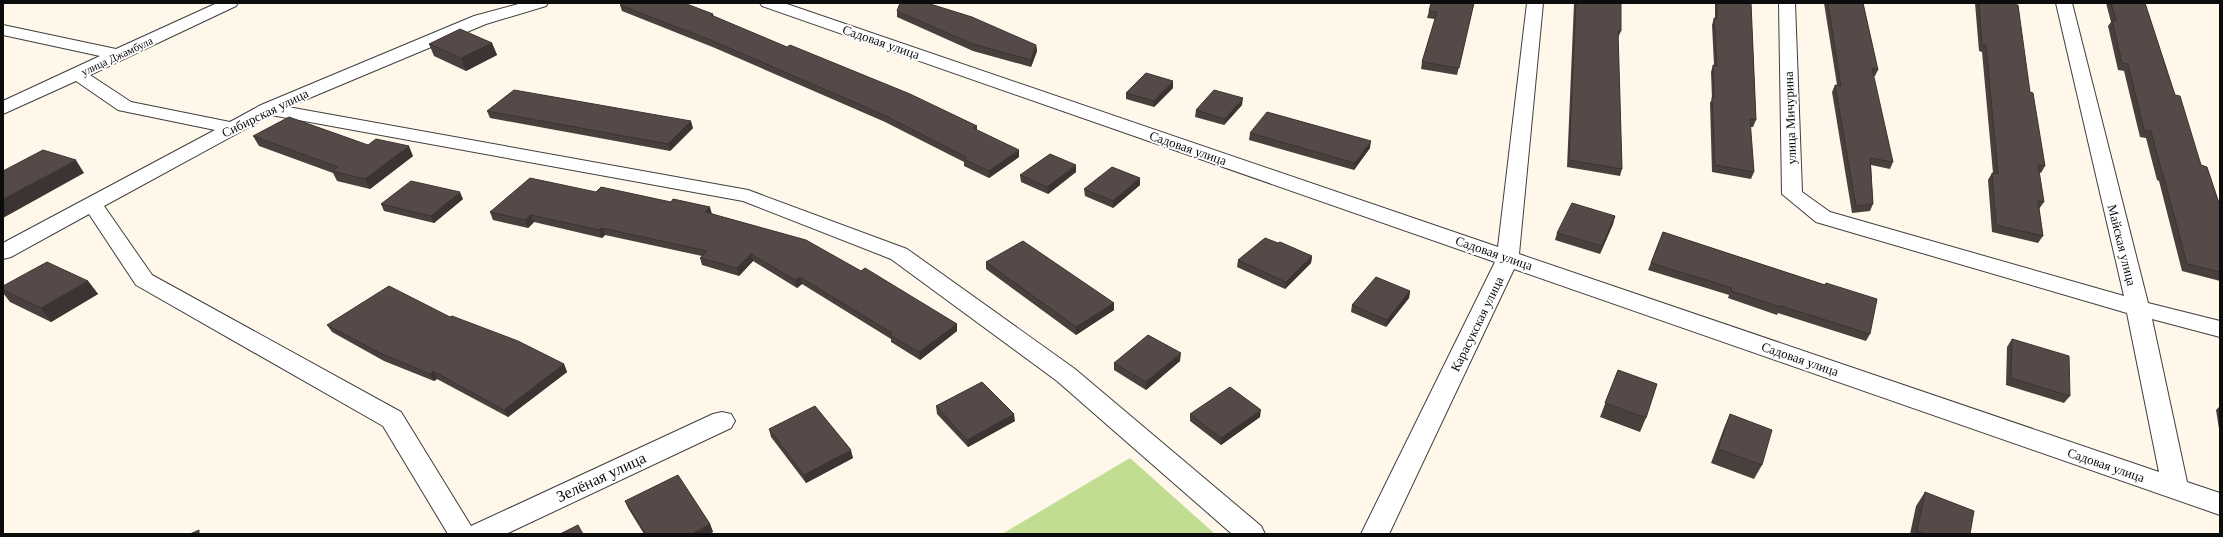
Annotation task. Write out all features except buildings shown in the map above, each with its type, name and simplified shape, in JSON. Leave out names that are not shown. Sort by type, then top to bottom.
[{"type":"street","name":"улица Джамбула","points":[[3,108],[230,3]]},
{"type":"street","name":"Сибирская улица","points":[[3,252],[268,109],[480,20],[540,3]]},
{"type":"street","name":"Садовая улица","points":[[768,3],[2220,504]]},
{"type":"street","name":"Карасукская улица","points":[[1374,534],[1508,258],[1535,3]]},
{"type":"street","name":"улица Мичурина","points":[[1787,3],[1792,194],[1823,217],[2138,308]]},
{"type":"street","name":"Майская улица","points":[[2064,3],[2138,308],[2175,488]]},
{"type":"street","points":[[3,30],[118,55]]},
{"type":"street","points":[[77,74],[125,106],[233,128]]},
{"type":"street","points":[[268,109],[748,196],[900,254],[1066,375],[1251,534]]},
{"type":"street","points":[[92,204],[144,280],[392,418],[462,534]]},
{"type":"street","points":[[2138,308],[2220,329]]},
{"type":"street","name":"Зелёная улица","points":[[480,534],[722,421]]},
{"type":"green space","points":[[1130,458],[1215,534],[1002,534]]}]
